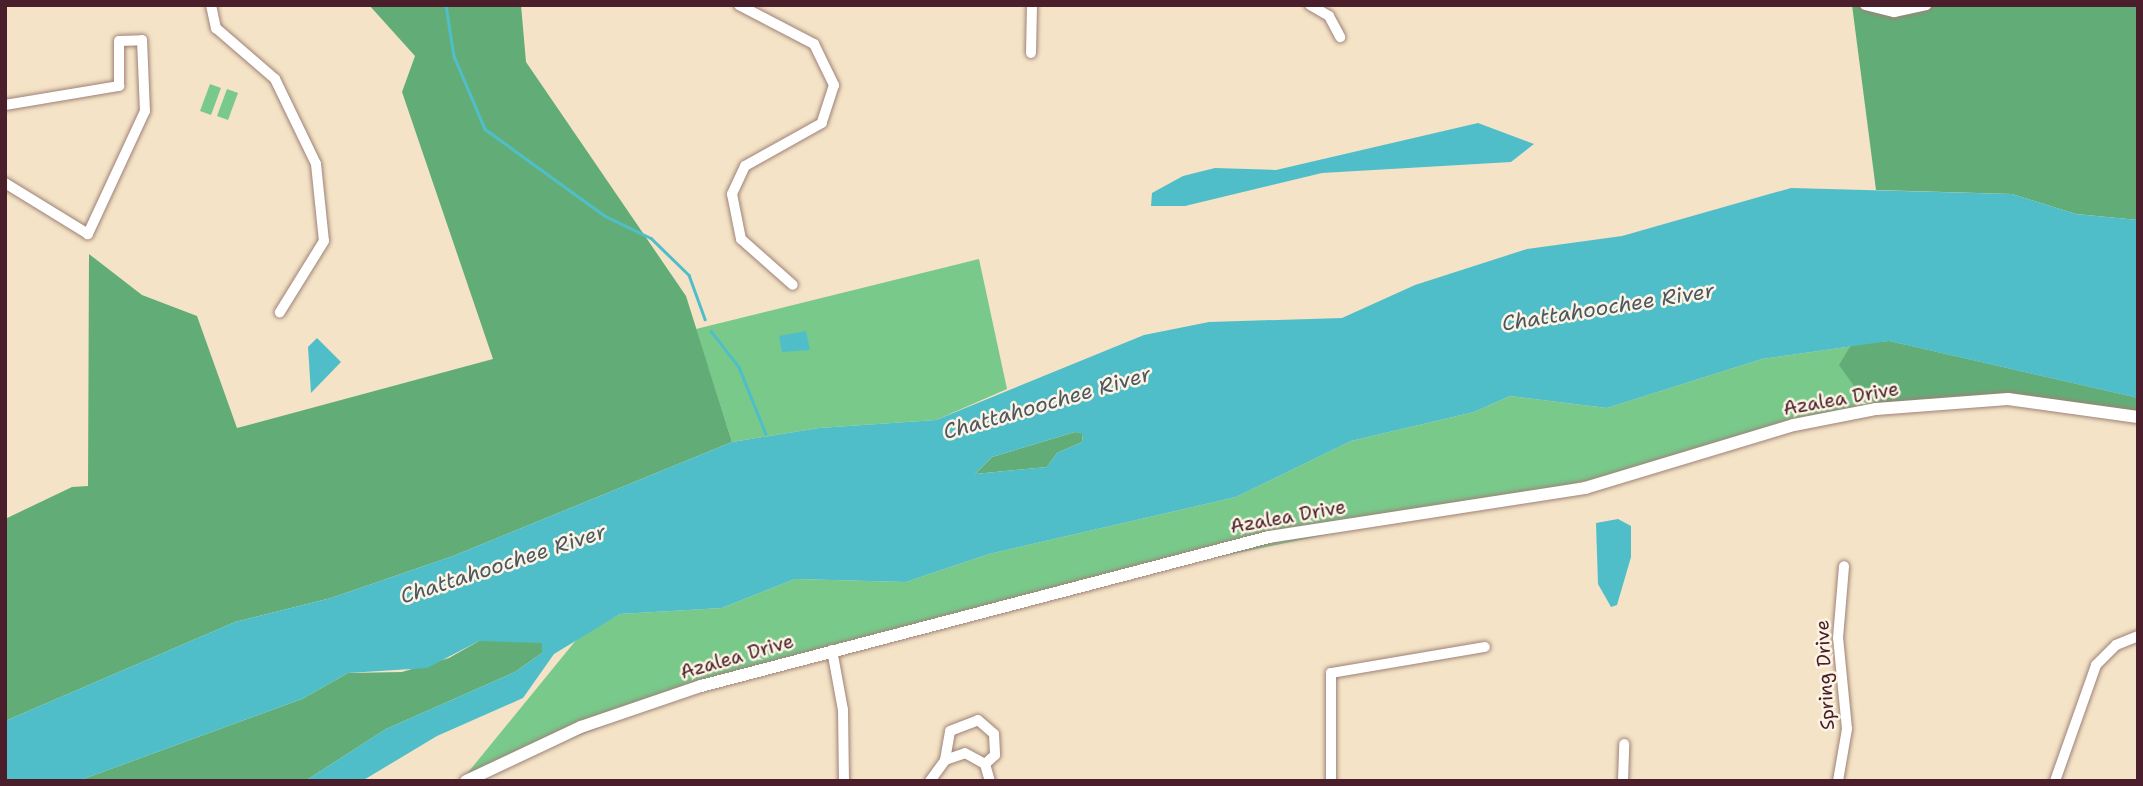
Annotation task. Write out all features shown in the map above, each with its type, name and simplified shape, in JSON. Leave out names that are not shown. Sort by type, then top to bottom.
[{"type":"street","points":[[211,5],[216,28],[275,79],[316,164],[323,205],[319,258],[280,312]]},
{"type":"street","points":[[739,5],[814,44],[834,85],[822,124],[745,166],[732,194],[741,239],[793,285]]},
{"type":"street","points":[[1031,54],[1032,5]]},
{"type":"street","points":[[1310,5],[1329,16],[1340,37]]},
{"type":"street","points":[[1865,5],[1894,12],[1926,5]]},
{"type":"street","points":[[5,105],[119,86],[119,41],[142,40],[145,111],[88,233],[5,183]]},
{"type":"street","name":"Azalea Drive","points":[[467,781],[581,727],[832,650],[1269,537],[1585,488],[1822,419],[1992,399],[2138,417]]},
{"type":"street","name":"Spring Drive","points":[[1838,781],[1847,729],[1838,638],[1844,566]]},
{"type":"street","points":[[2055,781],[2096,666],[2116,645],[2138,636]]},
{"type":"street","points":[[1331,781],[1331,673],[1363,662],[1436,659],[1485,647]]},
{"type":"street","points":[[832,650],[843,710],[844,781]]},
{"type":"street","points":[[930,781],[944,760],[950,731],[978,720],[994,734],[995,755],[985,764]]},
{"type":"street","points":[[1623,781],[1624,744]]},
{"type":"street","points":[[944,760],[965,753],[985,764],[990,781]]},
{"type":"green space","points":[[369,5],[521,5],[526,62],[686,296],[732,442],[453,556],[331,598],[235,622],[5,721],[5,519],[72,487],[88,486],[89,254],[142,295],[197,316],[237,428],[493,359],[402,92],[415,56]]},
{"type":"green space","points":[[1852,5],[2138,5],[2138,220],[2076,214],[2012,194],[1876,190]]},
{"type":"green space","points":[[210,84],[221,88],[211,115],[200,111]]},
{"type":"green space","points":[[227,89],[238,93],[228,120],[217,116]]},
{"type":"green space","points":[[979,259],[1007,389],[936,420],[819,428],[732,442],[696,329]]},
{"type":"green space","points":[[1889,341],[2138,398],[1994,395],[1882,405],[1615,475],[1174,566],[678,697],[461,781],[577,639],[620,614],[722,608],[795,579],[906,582],[989,554],[1236,497],[1351,441],[1474,412],[1510,396],[1607,408],[1762,359]]},
{"type":"green space","points":[[1889,341],[2138,398],[2138,413],[1994,395],[1882,405],[1862,397],[1839,365],[1851,345]]},
{"type":"green space","points":[[1075,432],[1083,433],[1082,442],[1057,453],[1047,467],[975,474],[992,457]]},
{"type":"green space","points":[[519,638],[542,643],[542,653],[515,672],[386,729],[305,781],[78,781],[302,699],[348,673],[402,672],[449,658],[479,641]]},
{"type":"water","points":[[1478,123],[1534,144],[1511,162],[1322,173],[1185,206],[1151,206],[1152,193],[1183,176],[1215,168],[1276,170]]},
{"type":"water","name":"Chattahoochee River","points":[[1791,188],[2012,194],[2076,214],[2138,220],[2138,398],[1889,341],[1762,359],[1607,408],[1510,396],[1474,412],[1351,441],[1236,497],[989,554],[906,582],[795,579],[722,608],[620,614],[554,654],[523,698],[437,736],[362,781],[305,781],[386,729],[515,672],[542,653],[542,643],[479,641],[427,668],[348,673],[302,699],[78,781],[5,781],[5,721],[235,622],[331,598],[453,556],[732,442],[819,428],[936,420],[1144,335],[1209,322],[1342,318],[1415,285],[1527,249],[1622,236]],"holes":[[[1075,432],[1083,434],[1082,442],[1057,453],[1047,467],[975,474],[992,457]]]},
{"type":"water","points":[[806,331],[810,350],[782,352],[779,336]]},
{"type":"water","points":[[317,338],[341,362],[311,393],[308,347]]},
{"type":"water","points":[[1618,519],[1631,526],[1631,557],[1617,605],[1611,607],[1598,584],[1596,523]]},
{"type":"waterway","points":[[446,5],[454,56],[485,129],[605,216],[651,238],[689,275],[705,319]]},
{"type":"waterway","points":[[711,331],[739,367],[766,434]]}]
